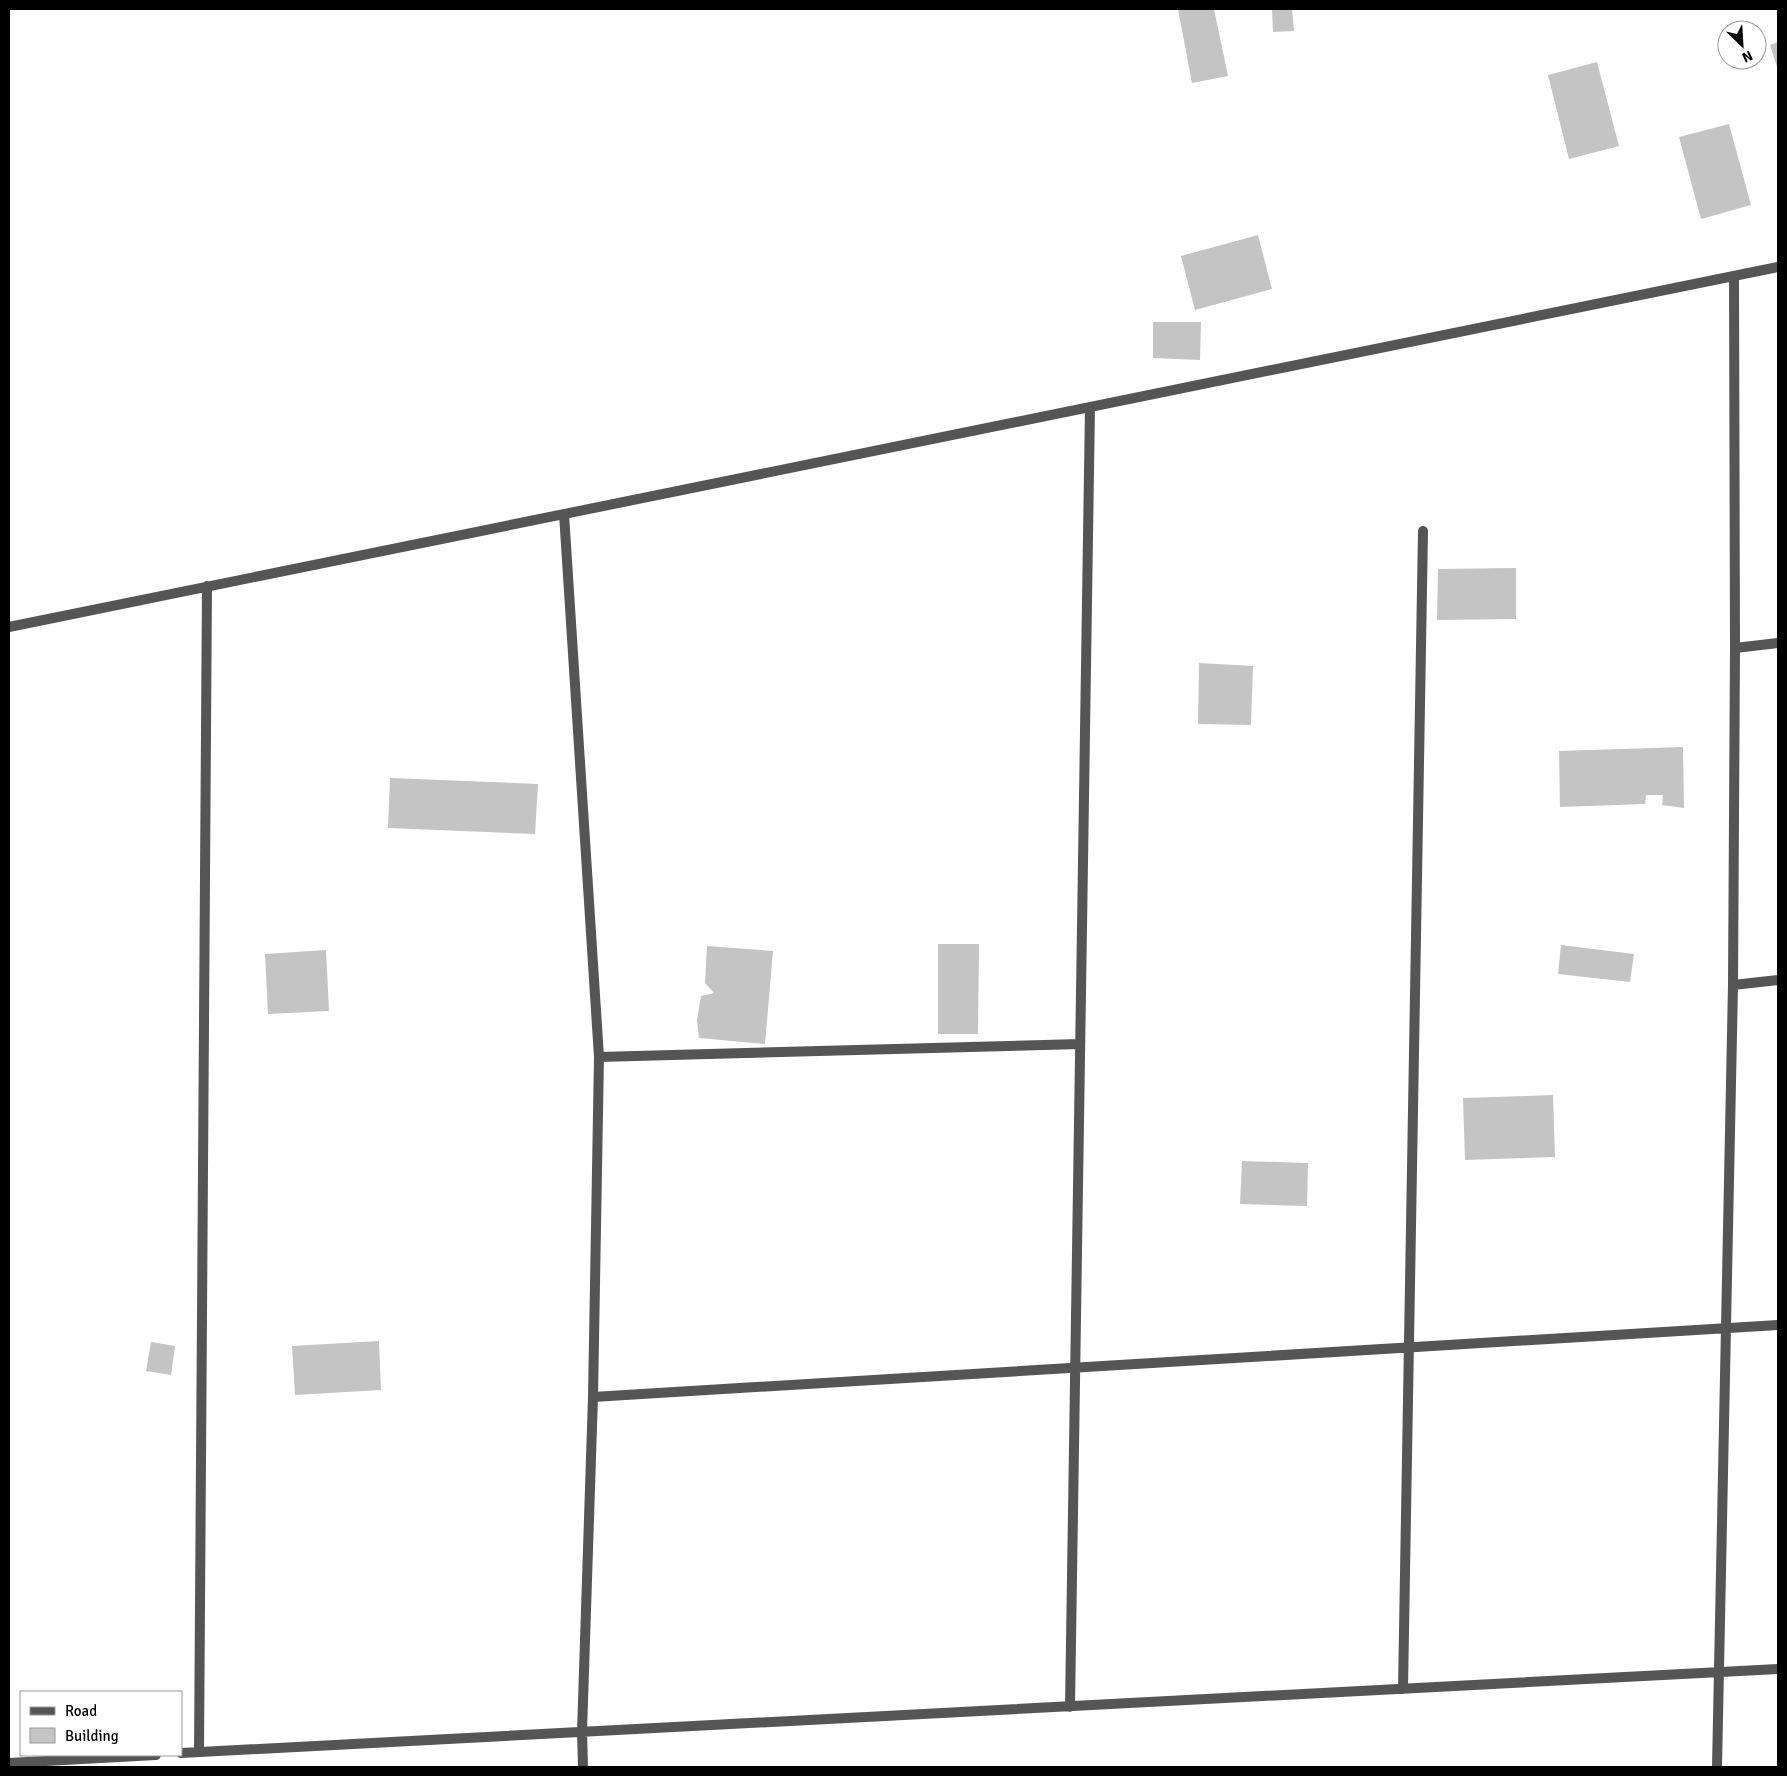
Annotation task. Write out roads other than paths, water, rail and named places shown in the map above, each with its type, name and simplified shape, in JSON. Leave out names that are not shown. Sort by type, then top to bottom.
[{"type":"street","points":[[9,627],[1778,267]]},
{"type":"street","points":[[1717,1767],[1732,985],[1735,648],[1734,276]]},
{"type":"street","points":[[1070,1707],[1090,407]]},
{"type":"street","points":[[564,514],[599,1057],[593,1397],[582,1767]]},
{"type":"street","points":[[1403,1689],[1423,531]]},
{"type":"street","points":[[199,1752],[207,586]]},
{"type":"street","points":[[1735,648],[1778,643]]},
{"type":"street","points":[[1732,985],[1778,980]]},
{"type":"street","points":[[599,1057],[1080,1044]]},
{"type":"street","points":[[593,1397],[1778,1325]]},
{"type":"street","points":[[182,1753],[1778,1669]]},
{"type":"street","points":[[9,1763],[138,1756]]}]
